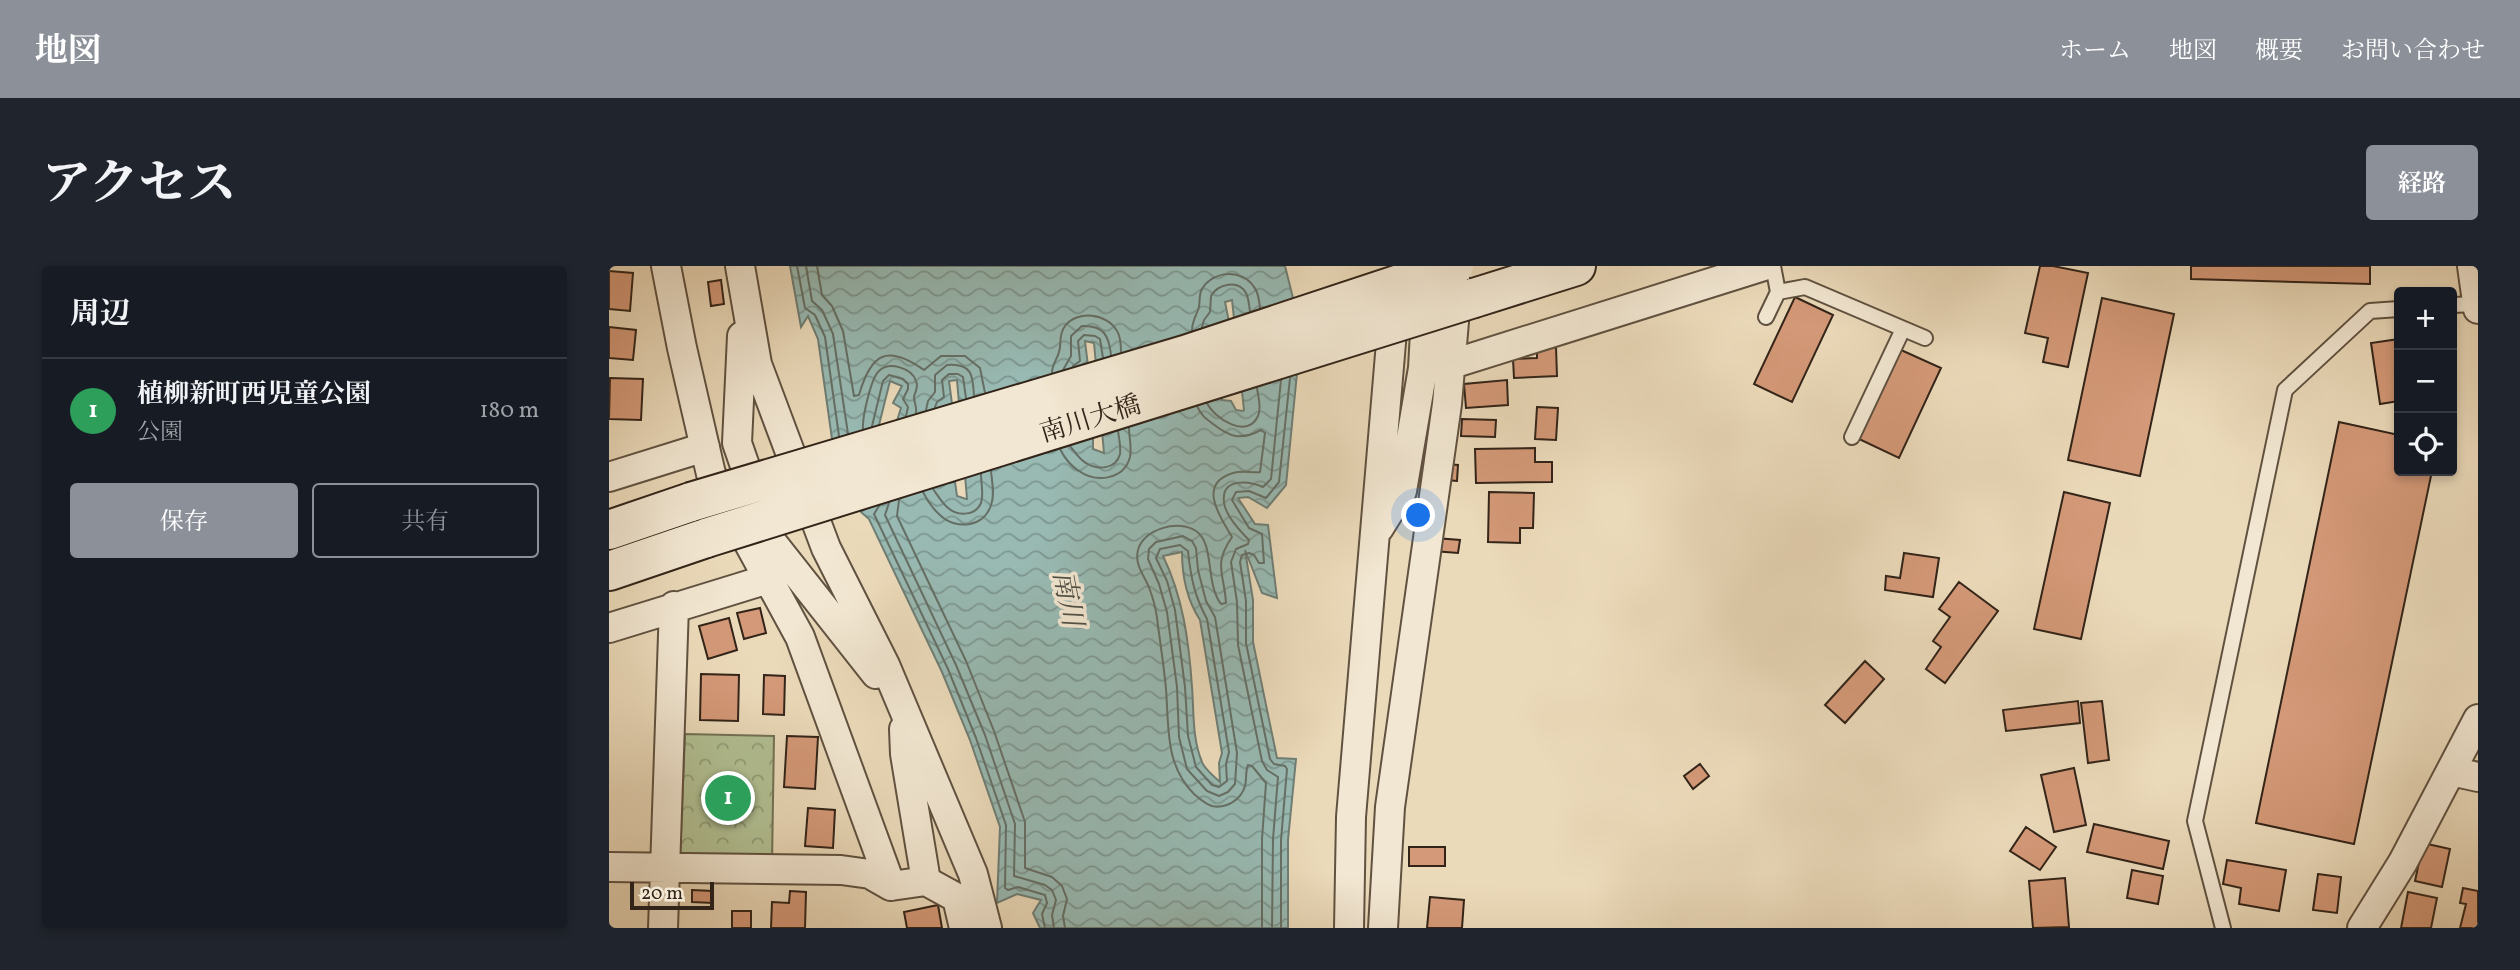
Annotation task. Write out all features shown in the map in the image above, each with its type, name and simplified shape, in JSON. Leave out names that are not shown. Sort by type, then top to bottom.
[{"type":"street","points":[[666,266],[711,474],[778,570],[904,709],[905,754],[926,881]]},
{"type":"street","points":[[1349,928],[1350,817],[1397,266]]},
{"type":"street","points":[[1376,533],[1402,491],[1423,369],[1429,266]]},
{"type":"street","points":[[1384,928],[1389,807],[1447,404],[1449,365],[1462,277],[1576,266]]},
{"type":"street","points":[[1449,365],[1764,266]]},
{"type":"street","points":[[2472,266],[2478,306]]},
{"type":"street","name":"南川大橋","points":[[609,530],[691,502],[1185,355],[1462,277]]},
{"type":"street","name":"南川大橋","points":[[609,571],[1462,277]]},
{"type":"street","points":[[742,279],[737,443],[800,637],[891,886]]},
{"type":"street","points":[[742,279],[757,364],[826,548],[904,709],[973,874],[987,928]]},
{"type":"street","points":[[609,477],[705,447]]},
{"type":"street","points":[[609,628],[778,570]]},
{"type":"street","points":[[663,928],[674,607]]},
{"type":"street","points":[[2362,928],[2403,862],[2464,774],[2478,719]]},
{"type":"street","points":[[609,867],[841,870],[870,874],[891,886],[926,881],[957,898],[964,928]]},
{"type":"lane","points":[[1766,317],[1778,292],[1773,266]]},
{"type":"lane","points":[[1778,292],[1805,287],[1925,338]]},
{"type":"lane","points":[[2457,306],[2478,306]]},
{"type":"lane","points":[[2223,928],[2195,821],[2285,390],[2370,311],[2394,309]]},
{"type":"lane","points":[[1852,437],[1903,329]]},
{"type":"green space","points":[[685,734],[774,736],[772,864],[680,860]]},
{"type":"water","name":"南川","points":[[790,266],[1285,266],[1300,326],[1286,485],[1267,508],[1248,497],[1238,498],[1255,524],[1268,525],[1277,598],[1262,593],[1245,550],[1253,600],[1253,642],[1277,758],[1296,759],[1288,840],[1288,928],[1040,928],[1033,913],[1041,900],[1017,894],[997,903],[1000,827],[970,740],[942,672],[869,519],[861,512],[873,503],[843,467],[832,439],[818,339],[808,316],[801,327]],"holes":[[[1232,300],[1243,411],[1236,410],[1231,401],[1222,400],[1218,327],[1229,322],[1225,302]],[[1085,341],[1094,343],[1104,453],[1093,449],[1093,438],[1084,439],[1088,366]],[[957,380],[967,499],[957,496],[955,482],[947,483],[942,407],[952,404],[949,381]],[[890,381],[902,386],[893,403],[901,408],[888,449],[879,425]],[[1182,552],[1186,588],[1200,620],[1222,753],[1219,763],[1220,782],[1203,765],[1199,753],[1187,637],[1170,572],[1163,556]]]},
{"type":"building","points":[[2040,266],[2088,273],[2068,367],[2043,362],[2048,338],[2025,333]]},
{"type":"building","points":[[2191,266],[2370,266],[2370,284],[2191,279]]},
{"type":"building","points":[[609,271],[633,273],[630,311],[609,309]]},
{"type":"building","points":[[721,280],[724,304],[711,306],[708,282]]},
{"type":"building","points":[[1795,297],[1833,315],[1792,402],[1754,384]]},
{"type":"building","points":[[2102,298],[2174,314],[2140,476],[2068,460]]},
{"type":"building","points":[[609,327],[636,330],[633,360],[609,358]]},
{"type":"building","points":[[2394,340],[2394,402],[2380,404],[2371,343]]},
{"type":"building","points":[[1556,347],[1557,376],[1514,378],[1513,359],[1537,358],[1537,348]]},
{"type":"building","points":[[1901,350],[1941,368],[1899,458],[1859,439]]},
{"type":"building","points":[[610,378],[643,379],[641,420],[609,419]]},
{"type":"building","points":[[1507,380],[1508,405],[1466,408],[1464,384]]},
{"type":"building","points":[[1537,407],[1558,408],[1556,440],[1535,439]]},
{"type":"building","points":[[1462,419],[1496,420],[1495,437],[1461,436]]},
{"type":"building","points":[[2339,422],[2394,434],[2394,476],[2431,476],[2354,844],[2256,823]]},
{"type":"building","points":[[1535,448],[1535,462],[1552,462],[1552,482],[1476,483],[1475,449]]},
{"type":"building","points":[[1447,464],[1458,465],[1457,481],[1446,480]]},
{"type":"building","points":[[1489,492],[1534,493],[1533,528],[1520,528],[1520,543],[1488,542]]},
{"type":"building","points":[[2064,492],[2110,503],[2081,639],[2034,629]]},
{"type":"building","points":[[1435,538],[1460,540],[1458,553],[1433,551]]},
{"type":"building","points":[[1904,553],[1939,558],[1933,597],[1885,590],[1886,576],[1900,578]]},
{"type":"building","points":[[1959,582],[1998,611],[1945,683],[1926,669],[1941,647],[1933,641],[1950,617],[1939,609]]},
{"type":"building","points":[[760,608],[766,633],[744,639],[737,613]]},
{"type":"building","points":[[729,618],[737,650],[708,659],[699,626]]},
{"type":"building","points":[[1865,661],[1884,679],[1845,723],[1825,705]]},
{"type":"building","points":[[701,674],[739,675],[738,721],[700,720]]},
{"type":"building","points":[[764,675],[785,676],[784,715],[763,714]]},
{"type":"building","points":[[2078,701],[2080,723],[2006,731],[2003,710]]},
{"type":"building","points":[[2102,701],[2109,760],[2088,763],[2081,703]]},
{"type":"building","points":[[787,736],[818,737],[815,789],[784,787]]},
{"type":"building","points":[[1700,764],[1709,776],[1693,789],[1684,776]]},
{"type":"building","points":[[2074,768],[2086,825],[2054,832],[2041,775]]},
{"type":"building","points":[[808,808],[835,810],[833,848],[805,846]]},
{"type":"building","points":[[2094,824],[2169,841],[2163,869],[2087,852]]},
{"type":"building","points":[[2026,827],[2056,847],[2040,870],[2010,851]]},
{"type":"building","points":[[2423,843],[2450,849],[2442,887],[2415,881]]},
{"type":"building","points":[[1409,847],[1445,847],[1445,866],[1409,866]]},
{"type":"building","points":[[2227,860],[2286,870],[2279,911],[2239,904],[2241,888],[2223,884]]},
{"type":"building","points":[[2132,870],[2163,876],[2158,904],[2127,898]]},
{"type":"building","points":[[2318,874],[2341,877],[2337,913],[2313,910]]},
{"type":"building","points":[[2065,878],[2069,927],[2033,928],[2029,881]]},
{"type":"building","points":[[2463,888],[2478,891],[2478,928],[2460,928],[2466,904],[2460,903]]},
{"type":"building","points":[[692,890],[713,891],[713,903],[692,902]]},
{"type":"building","points":[[790,891],[806,892],[805,928],[771,928],[772,902],[789,903]]},
{"type":"building","points":[[2408,892],[2437,898],[2431,928],[2401,928]]},
{"type":"building","points":[[1430,897],[1464,900],[1462,928],[1427,928]]},
{"type":"building","points":[[938,905],[942,928],[907,928],[904,912]]},
{"type":"building","points":[[732,911],[751,911],[751,928],[732,928]]},
{"type":"place","name":"植柳新町西児童公園","points":[[728,798]]}]
